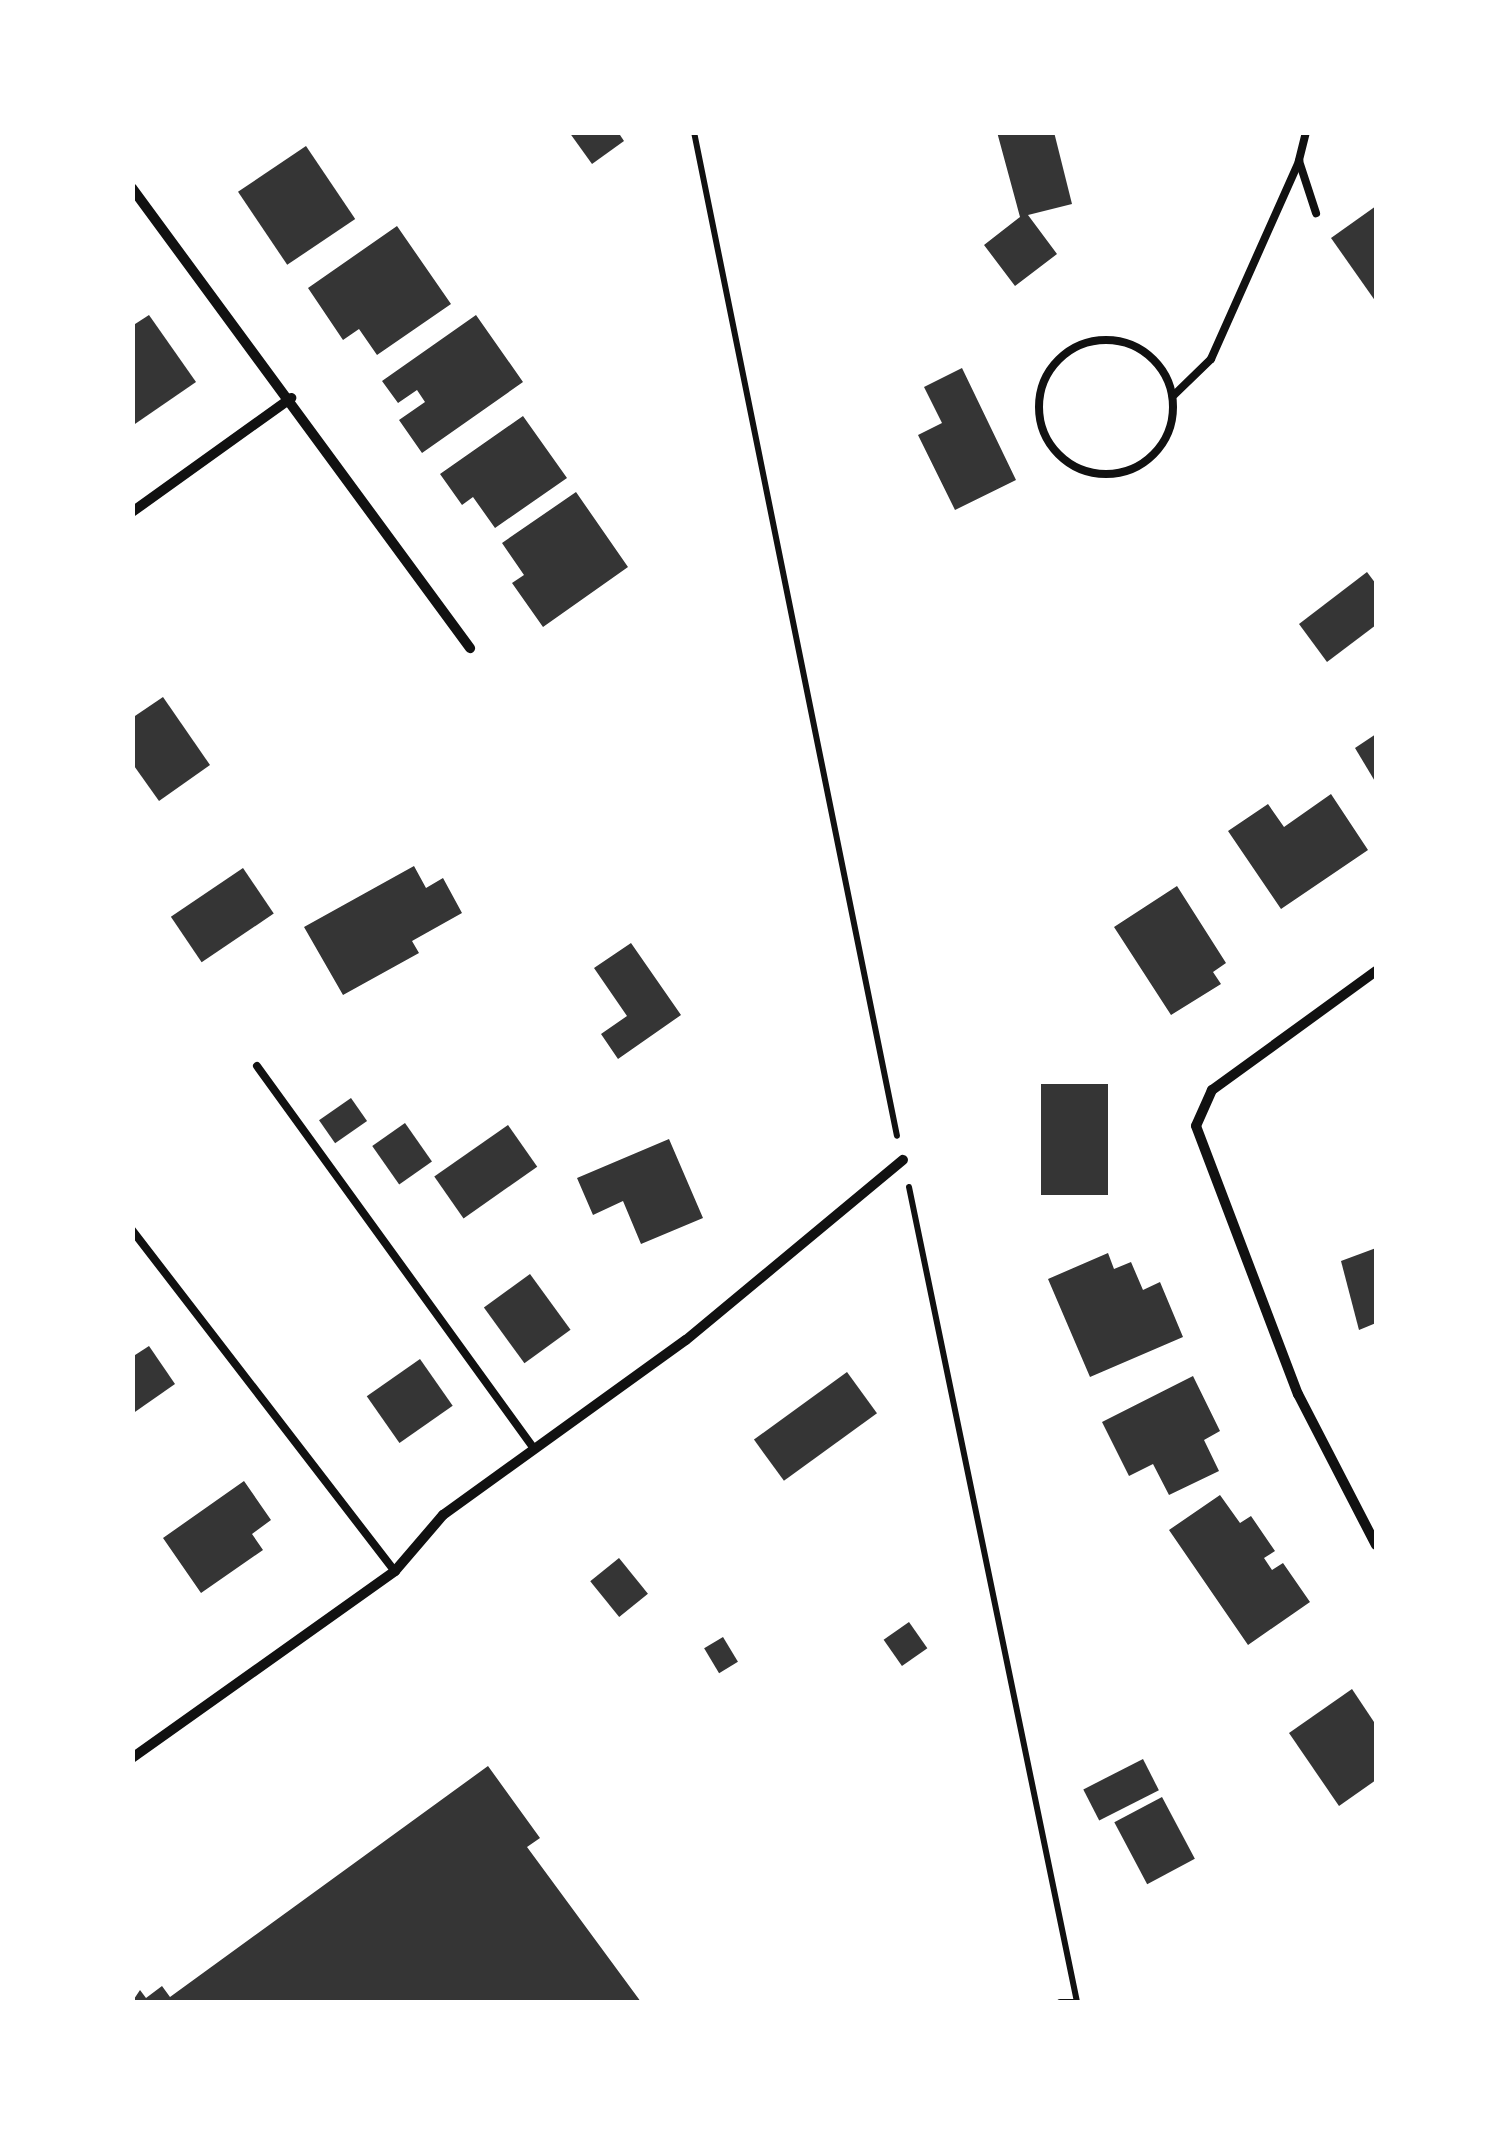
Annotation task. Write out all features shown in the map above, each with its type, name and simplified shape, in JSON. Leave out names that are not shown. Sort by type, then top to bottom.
[{"type":"street","points":[[132,188],[291,398],[470,648]]},
{"type":"street","points":[[132,512],[291,398]]},
{"type":"street","points":[[1376,971],[1212,1090],[1196,1126],[1298,1394],[1376,1545]]},
{"type":"street","points":[[132,1758],[394,1572],[443,1515],[686,1340],[902,1160]]},
{"type":"lane","points":[[1173,396],[1166,374],[1132,344],[1086,342],[1050,369],[1039,412],[1055,452],[1072,465],[1114,474],[1153,456],[1173,418],[1173,396],[1211,359],[1299,161],[1306,132]]},
{"type":"lane","points":[[1299,161],[1316,212]]},
{"type":"lane","points":[[256,1066],[534,1449]]},
{"type":"lane","points":[[132,1230],[394,1572]]},
{"type":"path","points":[[694,132],[1076,2002],[1060,2002]]},
{"type":"building","points":[[569,132],[618,132],[624,141],[592,164]]},
{"type":"building","points":[[997,132],[1054,132],[1072,204],[1028,215],[1057,254],[1015,286],[984,245],[1020,217]]},
{"type":"building","points":[[306,146],[355,219],[287,265],[238,192]]},
{"type":"building","points":[[1376,206],[1376,302],[1331,238]]},
{"type":"building","points":[[397,226],[451,304],[377,355],[359,329],[343,340],[308,288]]},
{"type":"building","points":[[149,315],[196,382],[132,426],[132,326]]},
{"type":"building","points":[[476,315],[523,382],[422,453],[399,420],[425,402],[417,390],[398,403],[382,381]]},
{"type":"building","points":[[962,368],[1016,480],[955,510],[918,435],[942,423],[924,387]]},
{"type":"building","points":[[523,416],[567,478],[495,528],[473,497],[462,505],[440,474]]},
{"type":"building","points":[[576,492],[628,567],[543,627],[512,583],[524,575],[502,543]]},
{"type":"building","points":[[1367,572],[1376,584],[1376,625],[1327,662],[1299,624]]},
{"type":"building","points":[[163,697],[210,765],[159,801],[132,763],[132,718]]},
{"type":"building","points":[[1376,734],[1376,783],[1355,748]]},
{"type":"building","points":[[1331,794],[1368,850],[1281,909],[1228,831],[1268,804],[1284,827]]},
{"type":"building","points":[[414,866],[426,888],[443,878],[462,913],[412,941],[419,953],[343,995],[304,927]]},
{"type":"building","points":[[243,868],[274,914],[202,962],[171,917]]},
{"type":"building","points":[[1177,886],[1226,963],[1213,972],[1221,984],[1171,1015],[1114,927]]},
{"type":"building","points":[[631,943],[681,1015],[618,1059],[601,1034],[627,1016],[594,968]]},
{"type":"building","points":[[1041,1084],[1108,1084],[1108,1195],[1041,1195]]},
{"type":"building","points":[[351,1098],[367,1121],[335,1143],[319,1120]]},
{"type":"building","points":[[405,1123],[432,1162],[399,1184],[372,1146]]},
{"type":"building","points":[[508,1125],[537,1167],[464,1218],[434,1177]]},
{"type":"building","points":[[669,1139],[703,1218],[641,1244],[623,1201],[593,1215],[577,1178]]},
{"type":"building","points":[[1376,1248],[1376,1323],[1359,1330],[1341,1261]]},
{"type":"building","points":[[1108,1253],[1114,1269],[1131,1262],[1143,1290],[1160,1282],[1183,1337],[1090,1377],[1048,1279]]},
{"type":"building","points":[[530,1274],[571,1330],[524,1363],[484,1308]]},
{"type":"building","points":[[149,1346],[175,1384],[132,1414],[132,1357]]},
{"type":"building","points":[[420,1359],[453,1406],[399,1443],[367,1396]]},
{"type":"building","points":[[847,1372],[877,1413],[784,1481],[754,1440]]},
{"type":"building","points":[[1193,1376],[1220,1431],[1204,1440],[1219,1471],[1169,1495],[1153,1464],[1129,1476],[1102,1422]]},
{"type":"building","points":[[244,1481],[271,1520],[252,1534],[263,1550],[201,1593],[163,1538]]},
{"type":"building","points":[[1220,1495],[1240,1523],[1251,1516],[1275,1551],[1264,1558],[1272,1570],[1283,1563],[1310,1602],[1248,1645],[1169,1530]]},
{"type":"building","points":[[619,1558],[648,1594],[619,1617],[590,1581]]},
{"type":"building","points":[[909,1622],[927,1648],[902,1666],[884,1640]]},
{"type":"building","points":[[723,1637],[738,1662],[719,1673],[704,1648]]},
{"type":"building","points":[[1352,1689],[1376,1725],[1376,1780],[1339,1806],[1289,1733]]},
{"type":"building","points":[[1143,1759],[1159,1790],[1099,1821],[1083,1789]]},
{"type":"building","points":[[488,1766],[540,1838],[527,1847],[641,2002],[132,2002],[140,1990],[146,1998],[162,1986],[170,1997]]},
{"type":"building","points":[[1162,1797],[1195,1859],[1147,1884],[1114,1822]]}]
